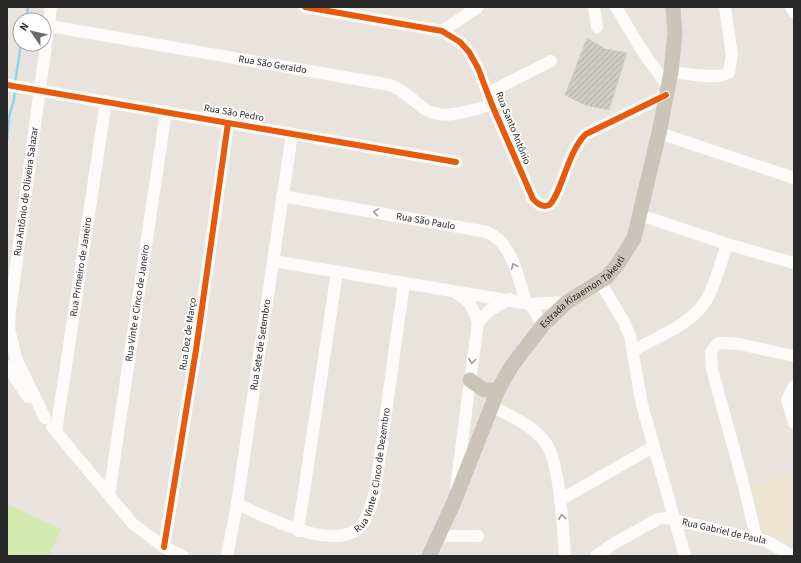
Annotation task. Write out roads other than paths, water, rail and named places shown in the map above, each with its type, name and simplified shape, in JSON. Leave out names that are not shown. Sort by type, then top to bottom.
[{"type":"main road","name":"Estrada Kizaemon Takeuti","points":[[429,556],[440,536],[498,390],[511,367],[543,325],[567,302],[600,282],[618,264],[627,252],[634,238],[661,126],[671,72],[675,33],[673,7]]},
{"type":"main road","points":[[470,380],[484,390],[498,390]]},
{"type":"street","name":"Rua Santo Antônio","points":[[304,7],[442,31],[451,35],[469,52],[478,68],[492,105],[533,199],[538,204],[544,206],[550,204],[555,197],[579,140],[586,134],[667,91]]},
{"type":"street","points":[[442,31],[478,7]]},
{"type":"street","points":[[594,7],[597,27]]},
{"type":"street","points":[[616,7],[667,91]]},
{"type":"street","points":[[671,72],[721,76],[729,72],[732,55],[725,7]]},
{"type":"street","points":[[791,7],[794,12]]},
{"type":"street","name":"Rua São Geraldo","points":[[52,25],[390,85],[404,91],[433,114],[445,115],[492,105]]},
{"type":"street","name":"Rua Antônio de Oliveira Salazar","points":[[7,283],[37,90],[38,52]]},
{"type":"street","name":"Rua Antônio de Oliveira Salazar","points":[[42,52],[10,311],[10,329],[12,346],[26,378],[42,407],[45,418]]},
{"type":"street","points":[[488,93],[551,61]]},
{"type":"street","name":"Rua São Pedro","points":[[13,86],[456,162]]},
{"type":"street","name":"Rua Primeiro de Janeiro","points":[[56,432],[106,102]]},
{"type":"street","points":[[642,105],[661,126],[794,178]]},
{"type":"street","name":"Rua Vinte e Cinco de Janeiro","points":[[109,495],[166,112]]},
{"type":"street","name":"Rua Dez de Março","points":[[164,547],[196,350],[228,123]]},
{"type":"street","name":"Rua Sete de Setembro","points":[[227,556],[237,504],[292,134]]},
{"type":"street","name":"Rua São Paulo","points":[[282,196],[487,232],[501,241],[517,271],[528,303],[543,325]]},
{"type":"street","points":[[640,215],[727,244],[794,263]]},
{"type":"street","points":[[634,350],[684,322],[697,312],[706,300],[713,286],[727,244]]},
{"type":"street","points":[[273,262],[456,293],[510,299],[528,303],[567,302]]},
{"type":"street","points":[[298,530],[337,272]]},
{"type":"street","points":[[600,282],[623,320],[634,350],[637,383],[653,447],[685,556]]},
{"type":"street","name":"Rua Vinte e Cinco de Dezembro","points":[[237,504],[298,530],[338,536],[351,533],[360,527],[366,519],[375,492],[404,283]]},
{"type":"street","points":[[454,502],[478,322],[470,304],[456,293]]},
{"type":"street","points":[[478,322],[490,310],[510,299]]},
{"type":"street","points":[[756,538],[745,490],[712,369],[711,352],[717,344],[730,342],[794,356]]},
{"type":"street","points":[[12,346],[11,355],[7,366],[26,378]]},
{"type":"street","name":"Rua Antônio de Oliveira Salazar","points":[[7,366],[36,408],[133,524],[164,547],[183,556]]},
{"type":"street","points":[[794,386],[788,400],[794,423]]},
{"type":"street","points":[[492,406],[532,429],[545,442],[554,466],[560,500],[566,556]]},
{"type":"street","points":[[560,500],[653,447]]},
{"type":"street","name":"Rua Gabriel de Paula","points":[[596,556],[613,544],[658,520],[666,518],[756,538],[779,547],[793,556]]},
{"type":"street","points":[[440,536],[478,536]]},
{"type":"waterway","points":[[27,12],[28,7]]},
{"type":"waterway","points":[[15,83],[20,52]]},
{"type":"waterway","points":[[7,141],[9,117],[15,90]]}]
